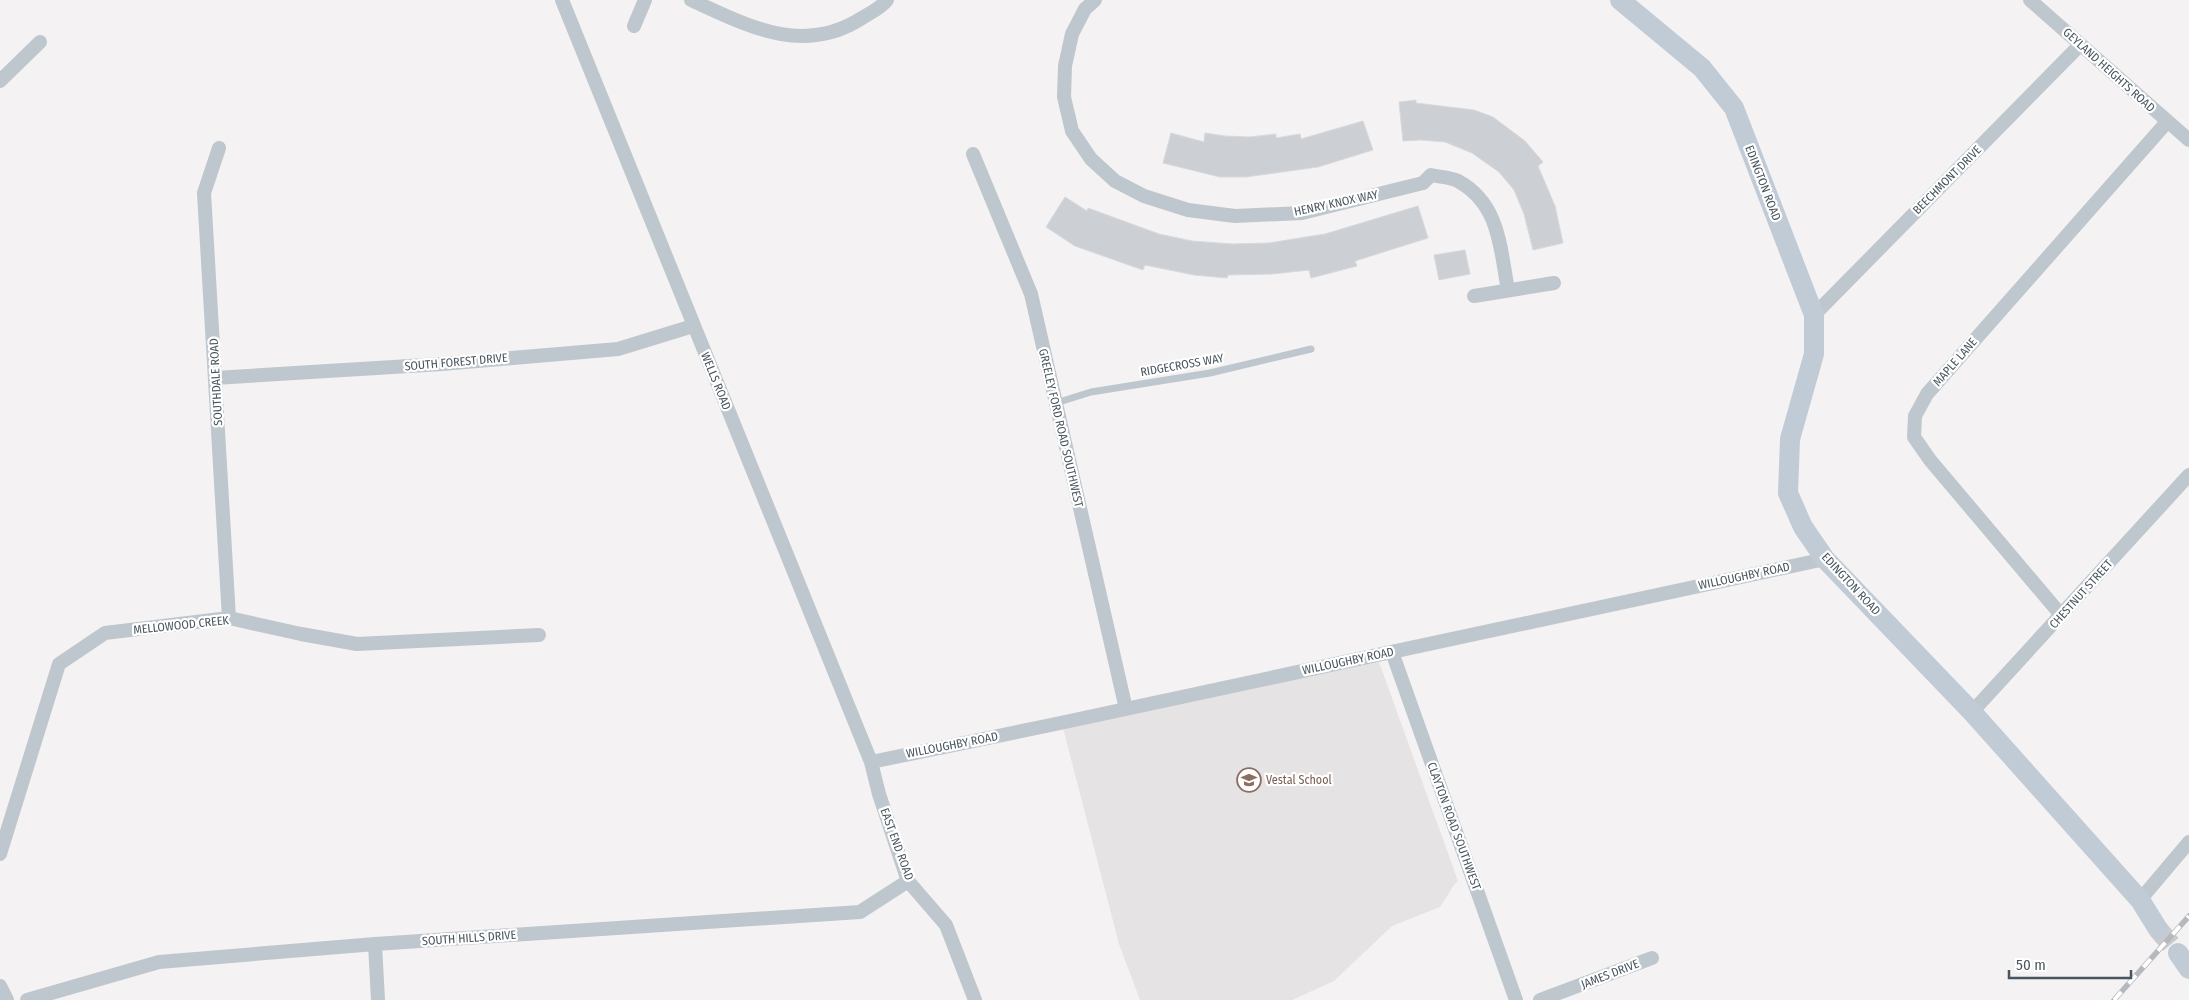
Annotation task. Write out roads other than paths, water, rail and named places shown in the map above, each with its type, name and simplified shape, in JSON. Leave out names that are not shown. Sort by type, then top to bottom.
[{"type":"street","name":"WELLS ROAD","points":[[562,0],[871,762]]},
{"type":"street","points":[[634,26],[646,0]]},
{"type":"street","points":[[691,0],[760,29],[814,37],[843,29],[887,0]]},
{"type":"street","name":"HENRY KNOX WAY","points":[[1095,0],[1085,9],[1072,34],[1064,66],[1064,97],[1072,131],[1091,159],[1115,181],[1144,196],[1188,210],[1235,216],[1302,213],[1423,183],[1431,175],[1456,180],[1477,194],[1489,210],[1497,232],[1508,290]]},
{"type":"street","name":"EDINGTON ROAD","points":[[1620,0],[1702,68],[1734,108],[1814,315],[1814,354],[1790,439],[1788,493],[1803,527],[1825,559],[1972,712],[2140,900],[2158,930]]},
{"type":"street","name":"GEYLAND HEIGHTS ROAD","points":[[2030,0],[2189,140]]},
{"type":"street","points":[[0,81],[40,42]]},
{"type":"street","name":"BEECHMONT DRIVE","points":[[1814,315],[2080,45]]},
{"type":"street","name":"MAPLE LANE","points":[[2061,615],[1930,460],[1914,437],[1915,416],[1927,394],[2167,122]]},
{"type":"street","name":"SOUTHDALE ROAD","points":[[219,148],[204,193],[229,618]]},
{"type":"street","name":"GREELEY FORD ROAD SOUTHWEST","points":[[973,154],[1031,294],[1126,709]]},
{"type":"street","points":[[1474,296],[1554,283]]},
{"type":"street","name":"SOUTH FOREST DRIVE","points":[[216,378],[442,364],[618,349],[694,326]]},
{"type":"street","name":"CHESTNUT STREET","points":[[1972,712],[2189,475]]},
{"type":"street","name":"WILLOUGHBY ROAD","points":[[871,762],[1825,559]]},
{"type":"street","name":"MELLOWOOD CREEK","points":[[0,854],[60,664],[105,633],[229,618],[357,644],[538,635]]},
{"type":"street","name":"CLAYTON ROAD SOUTHWEST","points":[[1392,652],[1516,1000]]},
{"type":"street","name":"EAST END ROAD","points":[[871,762],[879,794],[908,881],[946,925],[975,1000]]},
{"type":"street","points":[[2140,900],[2189,842]]},
{"type":"street","name":"SOUTH HILLS DRIVE","points":[[27,1000],[159,962],[375,944],[860,912],[908,881]]},
{"type":"street","points":[[375,944],[378,1000]]},
{"type":"street","name":"JAMES DRIVE","points":[[1540,1000],[1652,958]]},
{"type":"street","points":[[0,986],[7,1000]]},
{"type":"lane","name":"RIDGECROSS WAY","points":[[1056,403],[1091,392],[1210,373],[1311,350]]},
{"type":"tunnel","points":[[2158,929],[2178,953]]},
{"type":"railway","points":[[2114,1000],[2189,916]]},
{"type":"place","name":"Vestal School","points":[[1249,780]]}]
